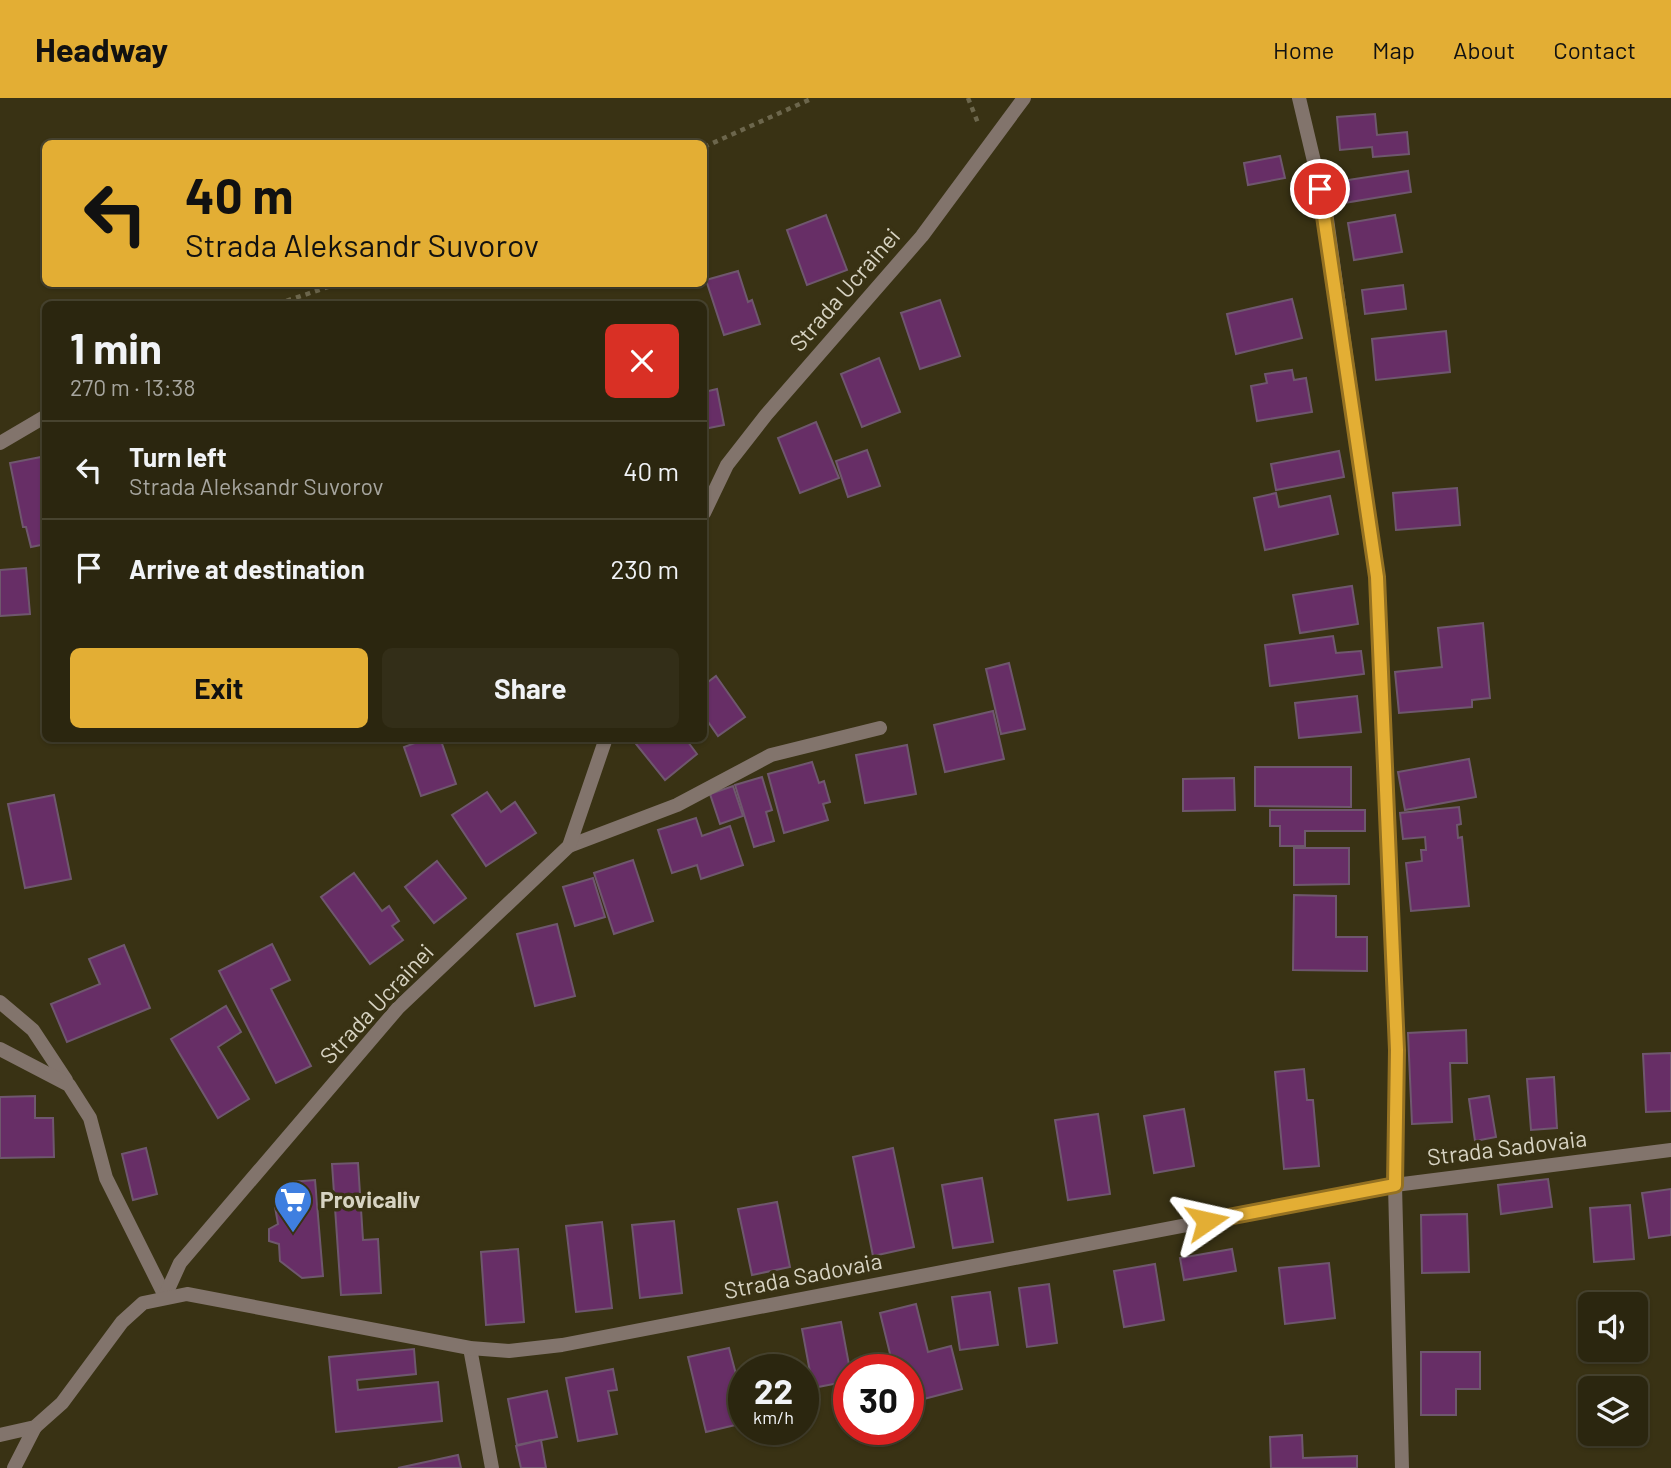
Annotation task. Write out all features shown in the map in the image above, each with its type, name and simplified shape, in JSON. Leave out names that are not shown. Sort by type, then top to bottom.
[{"type":"street","name":"Strada Ucrainei","points":[[707,507],[735,455],[922,236],[1024,98]]},
{"type":"street","points":[[1299,98],[1326,212],[1377,577],[1397,1050],[1395,1185],[1402,1468]]},
{"type":"street","points":[[0,443],[42,418]]},
{"type":"street","points":[[569,846],[677,804],[771,755],[880,727]]},
{"type":"street","name":"Strada Ucrainei","points":[[165,1296],[180,1263],[398,1008],[569,846],[605,742]]},
{"type":"street","points":[[0,1002],[33,1030],[90,1118],[106,1178],[165,1296]]},
{"type":"street","points":[[0,1049],[69,1084]]},
{"type":"street","name":"Strada Sadovaia","points":[[0,1435],[35,1427],[62,1403],[122,1322],[143,1303],[165,1296],[187,1294],[470,1348],[509,1351],[562,1345],[1395,1185],[1671,1150]]},
{"type":"street","points":[[470,1348],[492,1468]]},
{"type":"street","points":[[14,1468],[35,1427]]},
{"type":"path","points":[[707,146],[813,98]]},
{"type":"path","points":[[286,301],[328,287]]},
{"type":"building","points":[[1375,114],[1377,135],[1407,132],[1409,154],[1373,157],[1372,147],[1340,150],[1337,117]]},
{"type":"building","points":[[1280,156],[1285,178],[1248,185],[1244,163]]},
{"type":"building","points":[[1408,171],[1411,192],[1344,203],[1341,181]]},
{"type":"building","points":[[826,215],[847,270],[807,285],[787,230]]},
{"type":"building","points":[[1395,215],[1402,252],[1354,260],[1348,223]]},
{"type":"building","points":[[738,271],[748,302],[752,300],[760,324],[724,335],[707,280]]},
{"type":"building","points":[[1403,285],[1406,309],[1365,314],[1362,290]]},
{"type":"building","points":[[1292,299],[1302,338],[1236,354],[1227,314]]},
{"type":"building","points":[[940,300],[960,356],[920,369],[901,313]]},
{"type":"building","points":[[1446,331],[1450,372],[1376,380],[1372,339]]},
{"type":"building","points":[[879,358],[900,412],[862,427],[841,374]]},
{"type":"building","points":[[1292,370],[1294,380],[1306,378],[1312,412],[1257,421],[1251,386],[1267,383],[1265,374]]},
{"type":"building","points":[[717,389],[724,425],[707,428],[707,391]]},
{"type":"building","points":[[816,422],[839,478],[800,493],[778,438]]},
{"type":"building","points":[[867,450],[880,486],[848,497],[836,461]]},
{"type":"building","points":[[1339,451],[1344,477],[1276,490],[1271,464]]},
{"type":"building","points":[[42,457],[42,545],[31,547],[26,527],[23,527],[10,463]]},
{"type":"building","points":[[1457,488],[1460,525],[1396,530],[1393,493]]},
{"type":"building","points":[[1276,493],[1279,507],[1330,496],[1338,534],[1265,550],[1254,498]]},
{"type":"building","points":[[26,568],[30,614],[0,616],[0,570]]},
{"type":"building","points":[[1352,586],[1358,624],[1300,633],[1293,595]]},
{"type":"building","points":[[1483,623],[1490,698],[1472,700],[1472,707],[1399,713],[1395,672],[1442,667],[1438,628]]},
{"type":"building","points":[[1333,636],[1336,653],[1361,651],[1364,674],[1270,686],[1265,645]]},
{"type":"building","points":[[1009,663],[1025,729],[1001,734],[986,669]]},
{"type":"building","points":[[716,676],[745,717],[718,736],[707,720],[707,683]]},
{"type":"building","points":[[1357,696],[1361,732],[1299,738],[1295,703]]},
{"type":"building","points":[[993,711],[1004,759],[945,772],[934,725]]},
{"type":"building","points":[[417,742],[441,742],[456,784],[421,796],[404,747]]},
{"type":"building","points":[[634,742],[688,742],[697,754],[665,780]]},
{"type":"building","points":[[907,745],[916,794],[865,803],[856,755]]},
{"type":"building","points":[[1469,759],[1476,797],[1405,810],[1398,772]]},
{"type":"building","points":[[812,762],[819,783],[824,781],[830,802],[823,804],[828,820],[784,833],[768,774]]},
{"type":"building","points":[[1255,767],[1351,767],[1351,807],[1255,806]]},
{"type":"building","points":[[762,777],[772,810],[766,812],[774,841],[754,847],[735,785]]},
{"type":"building","points":[[1234,778],[1235,810],[1183,811],[1183,779]]},
{"type":"building","points":[[733,786],[743,816],[720,824],[710,794]]},
{"type":"building","points":[[487,792],[501,812],[515,802],[536,833],[486,866],[452,815]]},
{"type":"building","points":[[54,795],[71,879],[25,888],[8,804]]},
{"type":"building","points":[[1459,807],[1461,824],[1457,825],[1458,838],[1462,837],[1469,906],[1411,911],[1406,863],[1422,861],[1421,850],[1426,850],[1425,837],[1403,839],[1400,813]]},
{"type":"building","points":[[1270,810],[1365,810],[1365,831],[1305,831],[1305,846],[1280,846],[1280,826],[1270,826]]},
{"type":"building","points":[[696,818],[702,836],[730,826],[743,865],[701,879],[697,865],[672,873],[658,830]]},
{"type":"building","points":[[1294,848],[1349,848],[1349,884],[1294,885]]},
{"type":"building","points":[[633,860],[653,921],[614,934],[594,873]]},
{"type":"building","points":[[437,861],[466,898],[434,923],[405,887]]},
{"type":"building","points":[[354,873],[382,911],[389,906],[399,921],[392,926],[403,940],[370,964],[321,897]]},
{"type":"building","points":[[593,878],[605,917],[575,926],[563,887]]},
{"type":"building","points":[[1294,895],[1336,896],[1336,937],[1367,937],[1367,971],[1293,970]]},
{"type":"building","points":[[557,924],[575,996],[535,1006],[517,934]]},
{"type":"building","points":[[272,944],[290,980],[271,989],[311,1066],[276,1083],[219,971]]},
{"type":"building","points":[[124,945],[150,1008],[67,1042],[51,1004],[100,984],[89,959]]},
{"type":"building","points":[[226,1006],[241,1032],[218,1047],[249,1099],[218,1118],[171,1039]]},
{"type":"building","points":[[1466,1030],[1467,1063],[1450,1063],[1452,1122],[1412,1124],[1408,1033]]},
{"type":"building","points":[[1671,1053],[1671,1111],[1646,1112],[1643,1054]]},
{"type":"building","points":[[1304,1069],[1307,1100],[1313,1100],[1319,1166],[1284,1169],[1275,1072]]},
{"type":"building","points":[[1554,1077],[1557,1128],[1531,1130],[1527,1079]]},
{"type":"building","points":[[35,1096],[35,1118],[53,1118],[54,1157],[0,1158],[0,1097]]},
{"type":"building","points":[[1489,1096],[1496,1137],[1475,1141],[1469,1099]]},
{"type":"building","points":[[1184,1109],[1194,1166],[1154,1173],[1144,1116]]},
{"type":"building","points":[[1098,1114],[1110,1194],[1068,1200],[1055,1120]]},
{"type":"building","points":[[146,1148],[157,1194],[133,1200],[122,1154]]},
{"type":"building","points":[[893,1148],[914,1247],[873,1256],[853,1157]]},
{"type":"building","points":[[358,1163],[363,1240],[378,1239],[381,1293],[341,1295],[332,1164]]},
{"type":"building","points":[[982,1178],[993,1242],[953,1248],[942,1185]]},
{"type":"building","points":[[1548,1179],[1552,1207],[1501,1214],[1498,1185]]},
{"type":"building","points":[[315,1180],[323,1276],[302,1278],[280,1261],[279,1244],[269,1241],[269,1229],[278,1224],[275,1207],[290,1182]]},
{"type":"building","points":[[1671,1189],[1671,1235],[1649,1238],[1642,1193]]},
{"type":"building","points":[[777,1202],[790,1267],[752,1275],[738,1209]]},
{"type":"building","points":[[1630,1205],[1634,1259],[1594,1262],[1590,1208]]},
{"type":"building","points":[[1467,1214],[1469,1272],[1422,1273],[1421,1215]]},
{"type":"building","points":[[674,1221],[682,1293],[640,1298],[632,1225]]},
{"type":"building","points":[[602,1222],[612,1308],[576,1312],[566,1226]]},
{"type":"building","points":[[518,1249],[524,1322],[486,1325],[481,1252]]},
{"type":"building","points":[[1232,1249],[1236,1271],[1184,1280],[1180,1258]]},
{"type":"building","points":[[1329,1263],[1335,1318],[1285,1324],[1279,1268]]},
{"type":"building","points":[[1155,1264],[1164,1320],[1124,1327],[1114,1271]]},
{"type":"building","points":[[1049,1284],[1057,1343],[1027,1347],[1019,1288]]},
{"type":"building","points":[[990,1292],[998,1345],[960,1350],[952,1297]]},
{"type":"building","points":[[916,1304],[928,1352],[951,1346],[962,1389],[924,1399],[924,1354],[890,1354],[880,1313]]},
{"type":"building","points":[[841,1322],[847,1354],[833,1354],[833,1384],[819,1387],[819,1354],[807,1354],[802,1329]]},
{"type":"building","points":[[729,1348],[728,1427],[706,1432],[688,1357]]},
{"type":"building","points":[[414,1349],[416,1374],[357,1380],[358,1390],[438,1382],[442,1421],[336,1432],[329,1357]]},
{"type":"building","points":[[1421,1352],[1480,1352],[1480,1389],[1456,1389],[1456,1415],[1421,1415]]},
{"type":"building","points":[[613,1369],[617,1390],[608,1391],[617,1434],[578,1441],[566,1378]]},
{"type":"building","points":[[547,1391],[557,1437],[517,1445],[508,1399]]},
{"type":"building","points":[[1302,1435],[1303,1458],[1357,1456],[1357,1468],[1271,1468],[1270,1437]]},
{"type":"building","points":[[541,1440],[546,1468],[521,1468],[516,1446]]},
{"type":"building","points":[[458,1455],[461,1468],[398,1468]]},
{"type":"place","name":"Provicaliv","points":[[293,1234]]},
{"type":"route","points":[[1207,1221],[1395,1185],[1397,1050],[1377,577],[1326,212],[1320,189]]}]
